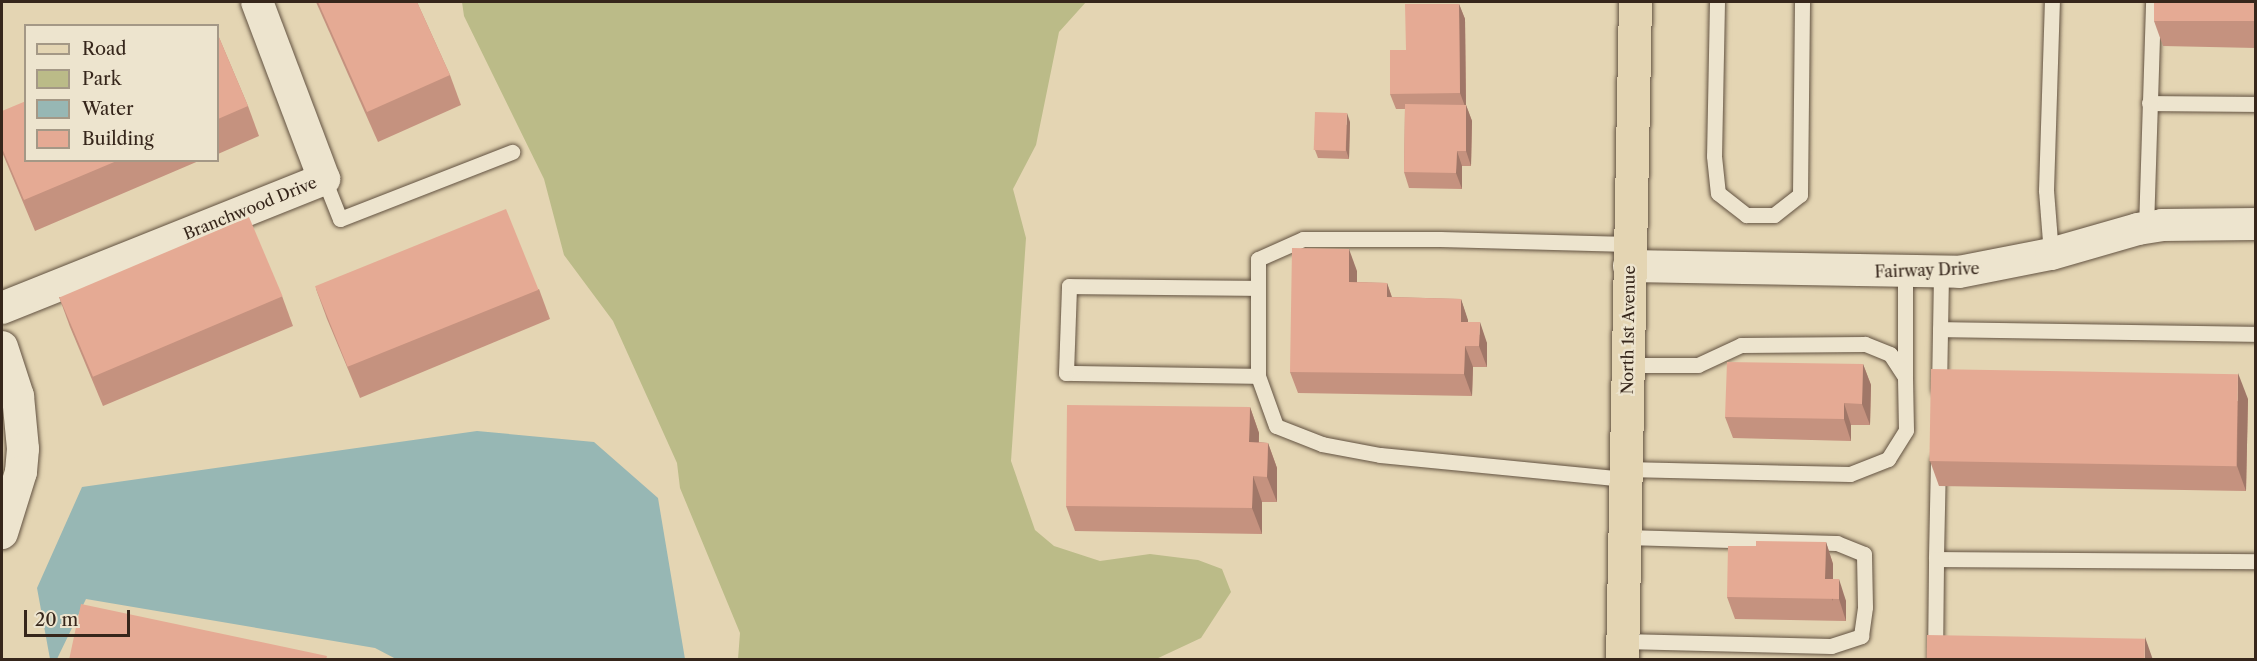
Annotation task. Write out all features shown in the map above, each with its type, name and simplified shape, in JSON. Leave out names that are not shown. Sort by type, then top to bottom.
[{"type":"main road","name":"North 1st Avenue","points":[[1622,650],[1635,2]]},
{"type":"street","name":"Branchwood Drive","points":[[2,308],[324,179],[257,2]]},
{"type":"street","name":"Fairway Drive","points":[[1629,255],[1905,272],[1941,272],[1992,267],[2051,254],[2146,228],[2256,224]]},
{"type":"street","points":[[2,346],[18,396],[23,449],[18,481],[2,533]]},
{"type":"lane","points":[[1717,2],[1714,156],[1718,193],[1746,215],[1774,215],[1800,195],[1802,2]]},
{"type":"lane","points":[[2051,254],[2046,190],[2052,2]]},
{"type":"lane","points":[[2146,228],[2153,2]]},
{"type":"lane","points":[[2149,104],[2256,104]]},
{"type":"lane","points":[[324,179],[340,219],[512,152]]},
{"type":"lane","points":[[1629,255],[1440,239],[1303,239],[1258,259],[1258,376],[1276,426],[1322,444],[1380,455],[1513,470],[1625,474],[1850,474],[1888,459],[1906,430],[1905,272]]},
{"type":"lane","points":[[1939,410],[1941,272]]},
{"type":"lane","points":[[1258,288],[1069,286],[1066,374],[1258,376]]},
{"type":"lane","points":[[1940,329],[2256,334]]},
{"type":"lane","points":[[1627,365],[1698,365],[1741,345],[1865,344],[1890,354],[1905,377]]},
{"type":"lane","points":[[1935,660],[1938,444]]},
{"type":"lane","points":[[1622,650],[1832,646],[1861,636],[1865,607],[1864,554],[1837,543],[1624,537]]},
{"type":"lane","points":[[1936,559],[2256,561]]},
{"type":"green space","points":[[462,2],[1086,2],[1059,32],[1036,145],[1013,189],[1026,238],[1011,461],[1035,530],[1054,546],[1100,561],[1150,554],[1198,560],[1222,569],[1231,592],[1201,638],[1154,660],[738,659],[740,633],[680,488],[677,463],[613,321],[564,255],[544,179],[464,16]]},
{"type":"water","points":[[477,431],[594,442],[658,498],[685,659],[396,659],[375,648],[86,599],[57,659],[50,659],[37,588],[82,487]]},
{"type":"building","points":[[318,2],[417,2],[450,75],[367,112]]},
{"type":"building","points":[[2154,2],[2256,2],[2256,21],[2154,21]]},
{"type":"building","points":[[1405,4],[1459,4],[1460,93],[1390,94],[1390,50],[1406,50]]},
{"type":"building","points":[[219,37],[248,106],[219,119]]},
{"type":"building","points":[[24,102],[24,162],[114,162],[24,200],[2,148],[2,111]]},
{"type":"building","points":[[1405,104],[1466,105],[1466,151],[1457,151],[1456,173],[1404,172]]},
{"type":"building","points":[[1315,112],[1347,113],[1346,151],[1314,150]]},
{"type":"building","points":[[506,209],[539,290],[348,367],[315,286]]},
{"type":"building","points":[[249,217],[283,296],[93,377],[59,297]]},
{"type":"building","points":[[1292,248],[1349,249],[1349,282],[1387,283],[1387,297],[1461,299],[1461,322],[1480,322],[1479,346],[1465,346],[1464,374],[1290,372]]},
{"type":"building","points":[[1727,362],[1863,364],[1862,404],[1844,403],[1844,419],[1725,417]]},
{"type":"building","points":[[1931,369],[2238,374],[2236,466],[1929,461]]},
{"type":"building","points":[[1067,405],[1250,407],[1249,442],[1268,443],[1267,477],[1253,476],[1252,508],[1066,506]]},
{"type":"building","points":[[1756,541],[1826,542],[1825,579],[1839,579],[1839,599],[1727,597],[1728,546],[1756,546]]},
{"type":"building","points":[[81,604],[327,656],[326,660],[69,660]]},
{"type":"building","points":[[1927,635],[2145,639],[2145,660],[1927,660]]}]
